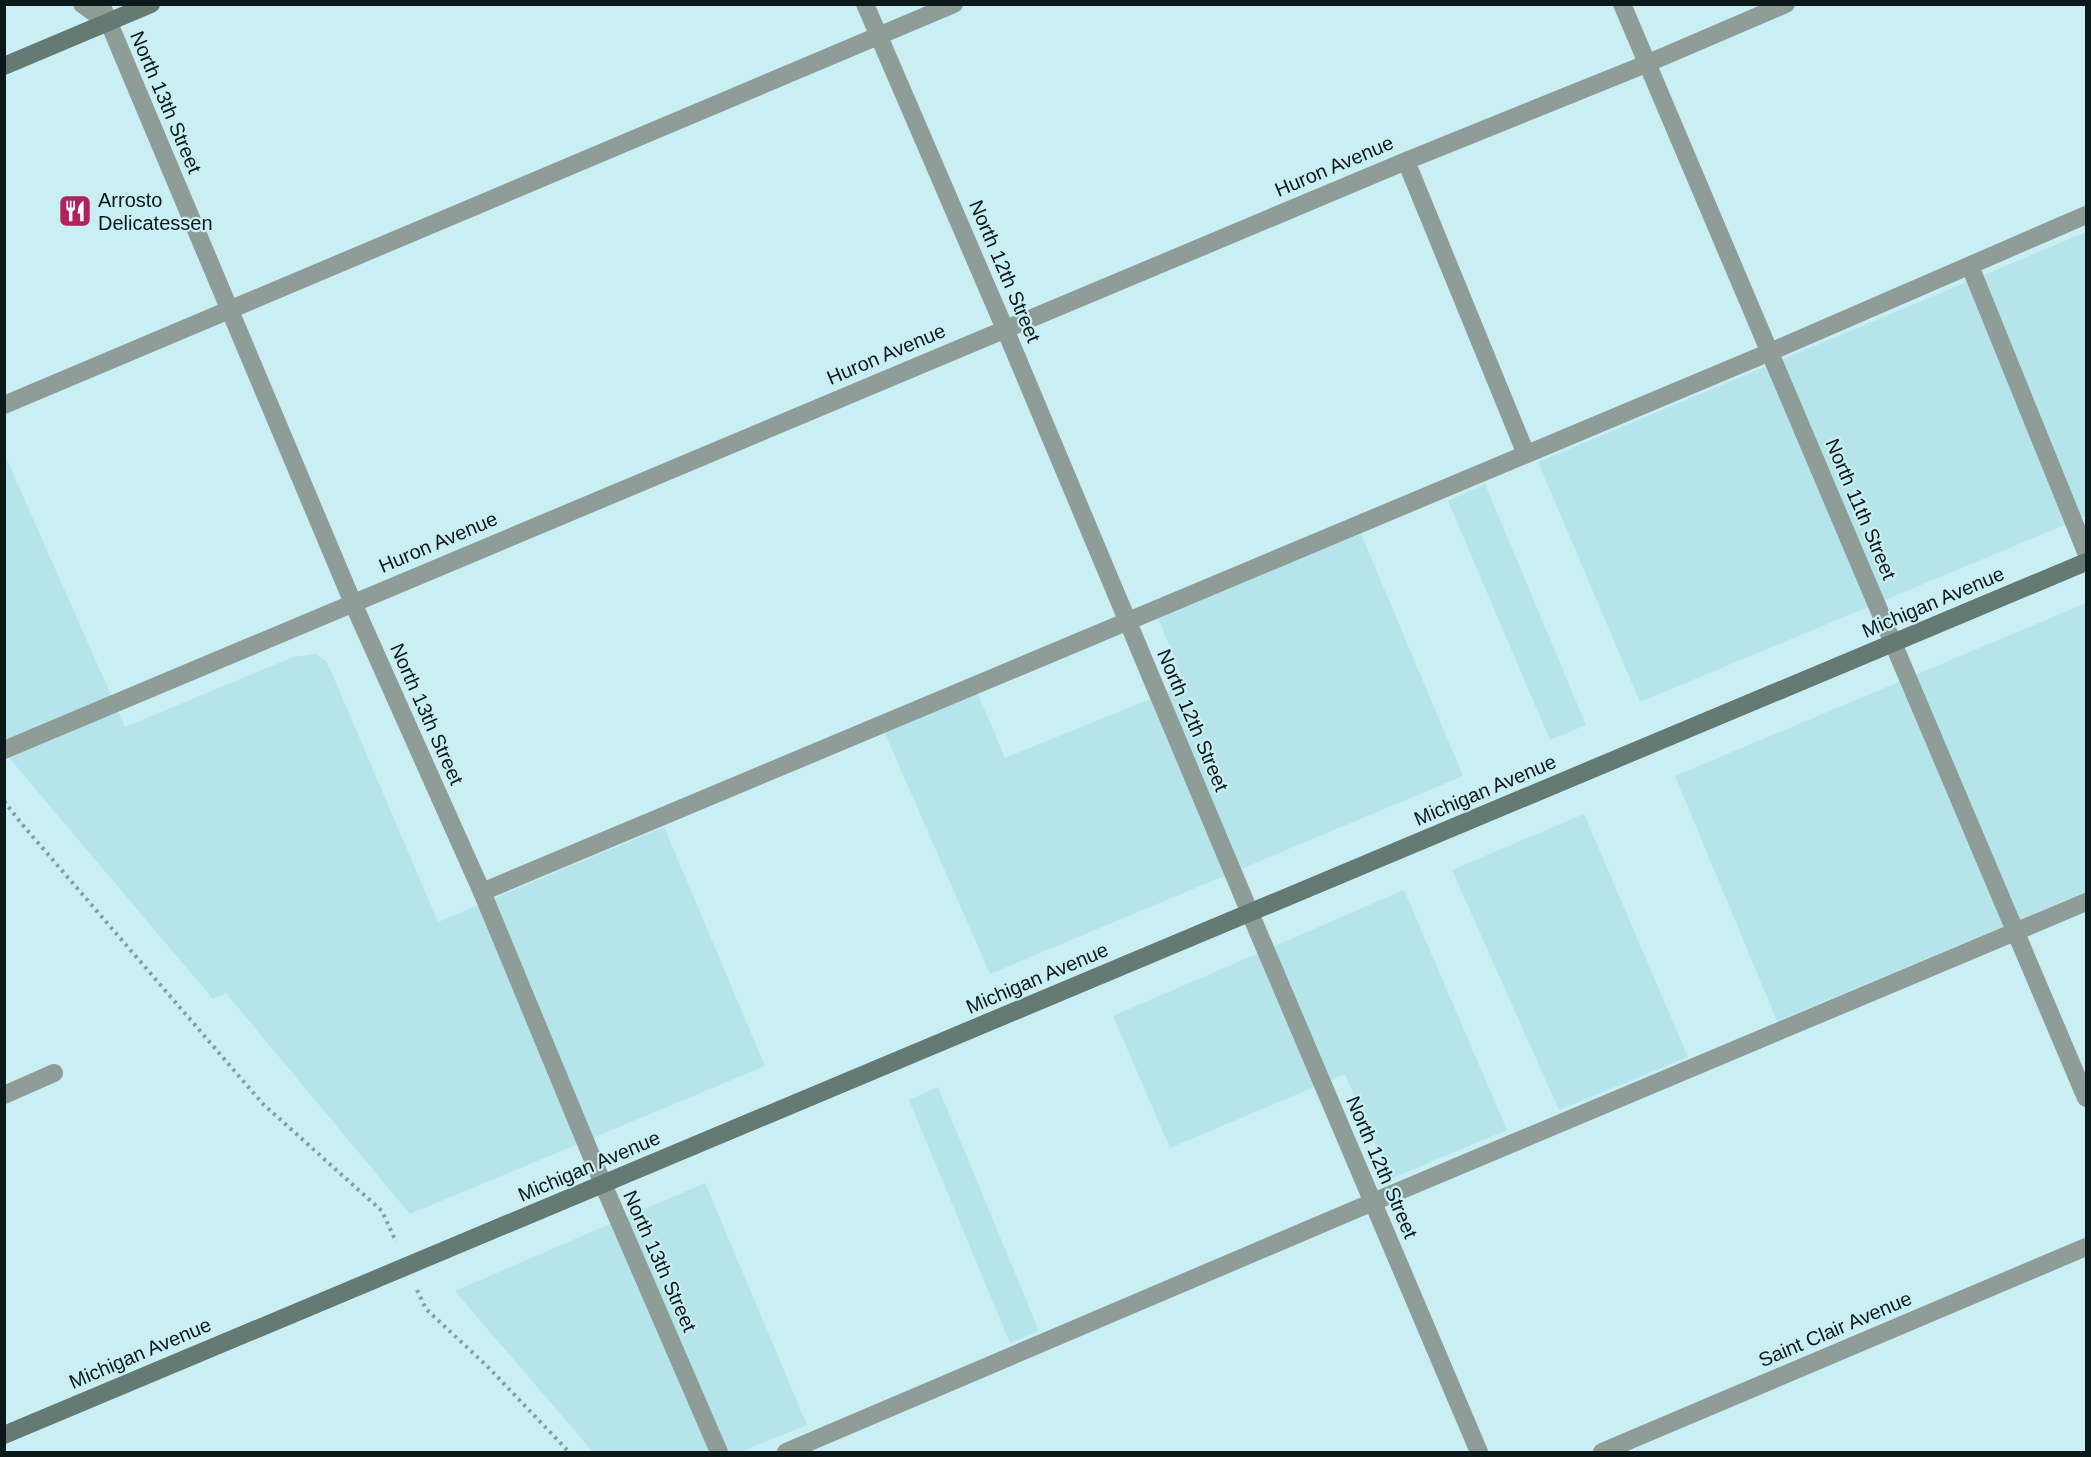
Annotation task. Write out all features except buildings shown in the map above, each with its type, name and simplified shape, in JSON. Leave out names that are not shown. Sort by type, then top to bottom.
[{"type":"street","name":"North 13th Street","points":[[82,4],[108,23],[353,603],[482,892],[603,1184],[719,1452]]},
{"type":"street","points":[[101,4],[108,23]]},
{"type":"street","points":[[4,66],[151,4]]},
{"type":"street","name":"North 12th Street","points":[[865,4],[1005,329],[1479,1452]]},
{"type":"street","points":[[4,405],[954,4]]},
{"type":"street","name":"North 11th Street","points":[[1622,4],[2086,1098]]},
{"type":"street","name":"Huron Avenue","points":[[4,750],[1406,161],[1646,64],[1786,4]]},
{"type":"street","points":[[1406,161],[1526,454]]},
{"type":"street","points":[[482,892],[1770,352],[2086,215]]},
{"type":"street","points":[[1970,266],[2086,552]]},
{"type":"street","name":"Michigan Avenue","points":[[4,1435],[2086,562]]},
{"type":"street","points":[[786,1452],[2086,902]]},
{"type":"street","points":[[4,1095],[54,1073]]},
{"type":"street","name":"Saint Clair Avenue","points":[[1602,1452],[2086,1247]]},
{"type":"path","points":[[4,801],[263,1104],[382,1211],[426,1309],[487,1366],[569,1452]]},
{"type":"shaded area","points":[[2086,232],[2086,516],[1640,702],[1538,462]]},
{"type":"shaded area","points":[[4,453],[125,727],[293,657],[316,654],[326,661],[331,671],[438,922],[664,827],[765,1066],[410,1214],[226,993],[213,999],[5,753]]},
{"type":"shaded area","points":[[1485,484],[1586,725],[1550,740],[1448,501]]},
{"type":"shaded area","points":[[1361,534],[1463,776],[990,974],[884,731],[977,692],[1005,758],[1185,685],[1158,617]]},
{"type":"shaded area","points":[[2086,603],[2086,892],[1777,1021],[1675,776]]},
{"type":"shaded area","points":[[1584,814],[1688,1057],[1559,1110],[1452,870]]},
{"type":"shaded area","points":[[1404,890],[1507,1130],[1390,1179],[1345,1074],[1170,1148],[1113,1016]]},
{"type":"shaded area","points":[[938,1087],[1039,1331],[1010,1343],[909,1100]]},
{"type":"shaded area","points":[[705,1183],[807,1425],[740,1452],[593,1452],[455,1291]]},
{"type":"place","name":"Arrosto Delicatessen","points":[[75,211]]}]
